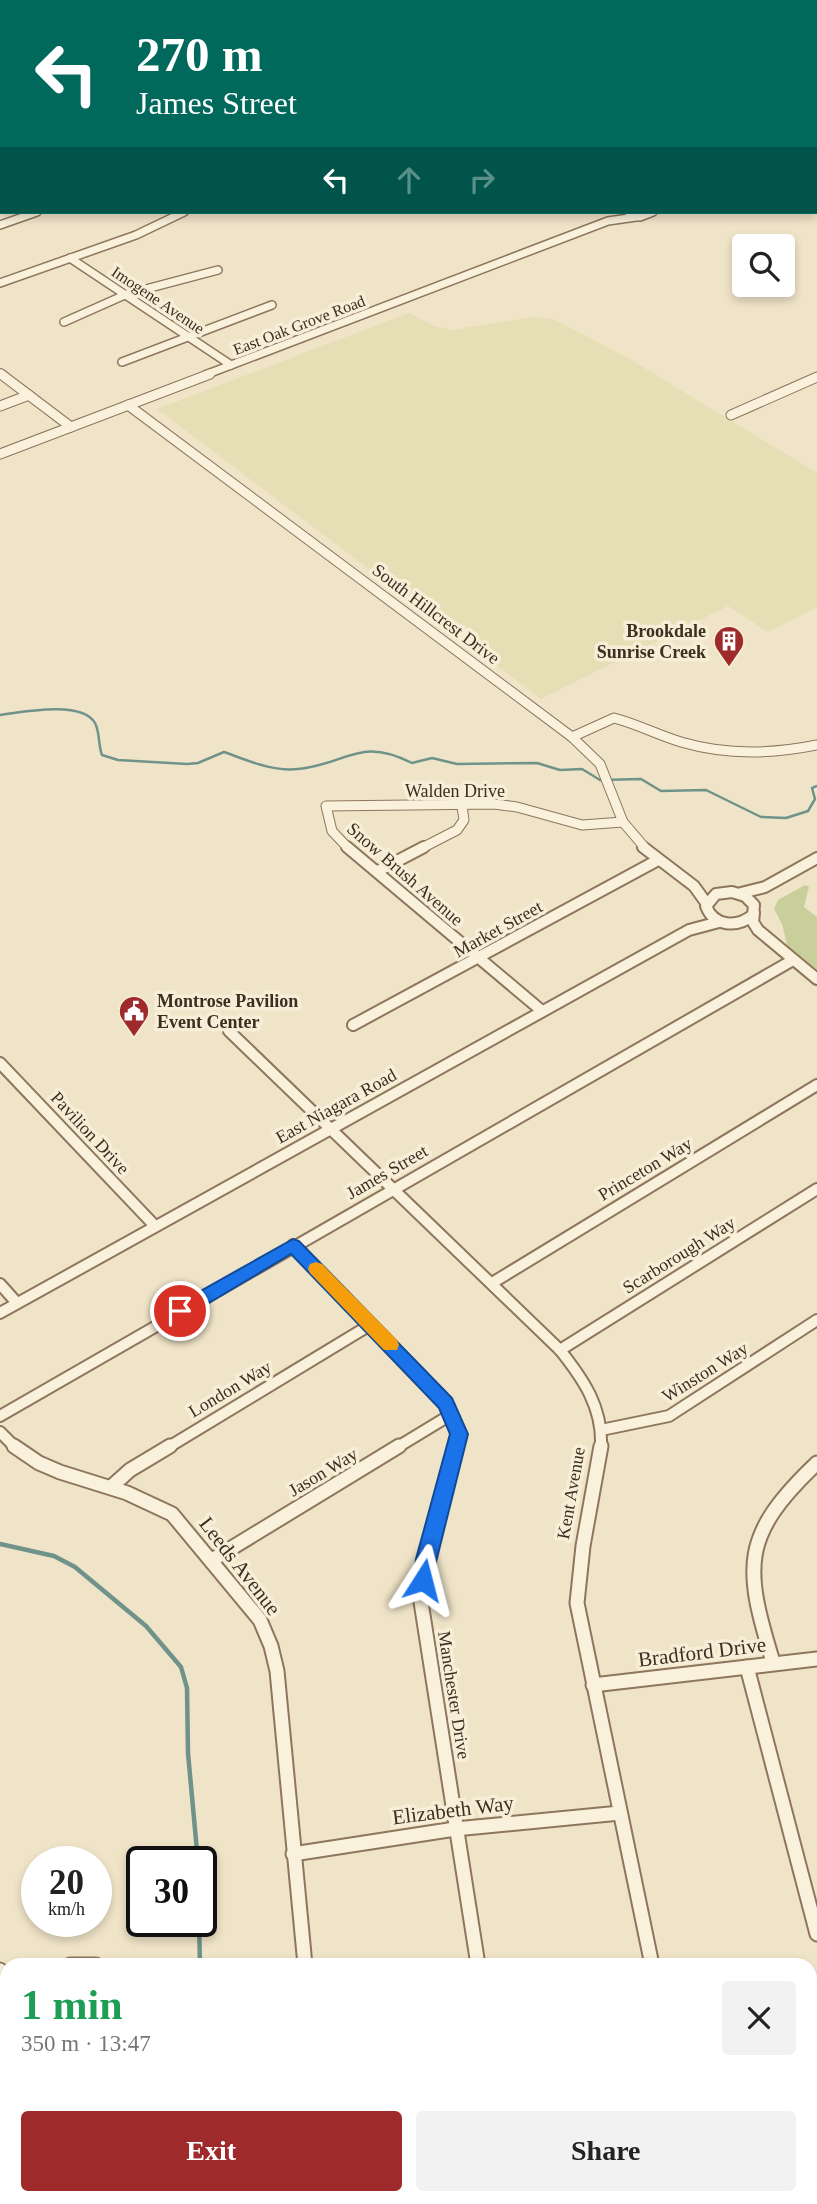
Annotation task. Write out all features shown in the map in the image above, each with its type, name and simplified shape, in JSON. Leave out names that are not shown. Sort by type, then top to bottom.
[{"type":"street","points":[[0,225],[31,214]]},
{"type":"street","points":[[0,283],[136,235],[180,214]]},
{"type":"street","name":"East Oak Grove Road","points":[[608,221],[616,214]]},
{"type":"street","points":[[625,214],[636,217]]},
{"type":"street","name":"East Oak Grove Road","points":[[0,454],[608,221],[646,214]]},
{"type":"street","name":"Imogene Avenue","points":[[69,258],[127,294],[154,317],[231,365]]},
{"type":"street","points":[[64,322],[127,294],[218,270]]},
{"type":"street","points":[[122,362],[272,305]]},
{"type":"street","points":[[0,373],[71,427]]},
{"type":"street","points":[[732,415],[817,377]]},
{"type":"street","points":[[0,406],[29,395]]},
{"type":"street","name":"South Hillcrest Drive","points":[[128,405],[572,737],[600,764],[623,822],[639,844],[699,891],[706,906]]},
{"type":"street","points":[[572,737],[614,718],[691,745],[727,750],[757,754],[817,746]]},
{"type":"street","name":"Walden Drive","points":[[326,806],[494,804],[517,807],[582,825],[623,822]]},
{"type":"street","name":"Snow Brush Avenue","points":[[326,806],[332,831],[542,1011]]},
{"type":"street","points":[[378,871],[457,830],[464,820],[462,806]]},
{"type":"street","points":[[738,894],[756,891],[817,858]]},
{"type":"street","name":"Market Street","points":[[352,1025],[658,860]]},
{"type":"street","points":[[782,878],[766,892],[755,912],[753,922],[783,953]]},
{"type":"street","name":"South Hillcrest Drive","points":[[687,880],[725,892]]},
{"type":"street","points":[[755,912],[751,900],[725,892],[712,897],[706,906],[711,917],[758,936],[817,979]]},
{"type":"street","name":"East Niagara Road","points":[[689,930],[706,906]]},
{"type":"street","points":[[723,923],[744,922],[755,912]]},
{"type":"street","name":"East Niagara Road","points":[[0,1313],[689,930],[723,923]]},
{"type":"street","name":"James Street","points":[[0,1416],[293,1245],[793,960]]},
{"type":"street","name":"Kent Avenue","points":[[229,1031],[560,1350],[585,1382],[601,1430],[580,1558],[577,1603],[651,1958]]},
{"type":"street","name":"Pavilion Drive","points":[[0,1063],[155,1226]]},
{"type":"street","name":"Princeton Way","points":[[492,1283],[817,1085]]},
{"type":"street","name":"Scarborough Way","points":[[560,1350],[817,1189]]},
{"type":"street","points":[[293,1245],[446,1404],[452,1414]]},
{"type":"street","points":[[0,1284],[17,1303]]},
{"type":"street","name":"Winston Way","points":[[601,1430],[668,1416],[817,1320]]},
{"type":"street","name":"London Way","points":[[111,1487],[130,1470],[370,1325]]},
{"type":"street","name":"Jason Way","points":[[212,1560],[452,1414]]},
{"type":"street","name":"Manchester Drive","points":[[452,1414],[459,1434],[425,1559],[421,1602],[477,1958]]},
{"type":"street","name":"Leeds Avenue","points":[[0,1432],[16,1450],[31,1461],[153,1501],[172,1514],[261,1620],[271,1646],[276,1671],[304,1958]]},
{"type":"street","points":[[773,1662],[755,1598],[752,1571],[760,1539],[779,1504],[798,1480],[817,1464]]},
{"type":"street","name":"Bradford Drive","points":[[593,1685],[817,1659]]},
{"type":"street","points":[[747,1667],[812,1897],[817,1934]]},
{"type":"street","name":"Elizabeth Way","points":[[293,1854],[455,1829],[620,1813]]},
{"type":"shaded area","points":[[409,313],[434,326],[452,330],[532,317],[553,319],[628,358],[817,473],[817,607],[768,632],[728,606],[541,699],[157,409]]},
{"type":"green space","points":[[805,885],[809,887],[804,907],[817,917],[817,970],[788,949],[782,924],[774,909],[778,900]]},
{"type":"waterway","points":[[0,715],[51,709],[78,712],[95,723],[102,755],[118,760],[187,764],[198,763],[224,752],[260,765],[298,769],[354,754],[379,752],[412,763],[432,758],[457,764],[537,763],[560,770],[582,769],[600,780],[641,779],[661,791],[706,790],[761,817],[786,818],[808,811],[815,799],[812,788],[817,786]]},
{"type":"waterway","points":[[0,1544],[54,1556],[75,1567],[146,1626],[181,1667],[187,1688],[188,1753],[197,1846]]},
{"type":"waterway","points":[[199,1937],[200,1958]]},
{"type":"slow traffic","points":[[316,1269],[391,1345]]},
{"type":"place","name":"Brookdale Sunrise Creek","points":[[729,668]]},
{"type":"place","name":"Montrose Pavilion Event Center","points":[[134,1038]]},
{"type":"route","points":[[180,1311],[293,1245],[446,1404],[459,1434],[425,1559],[423,1580]]}]
